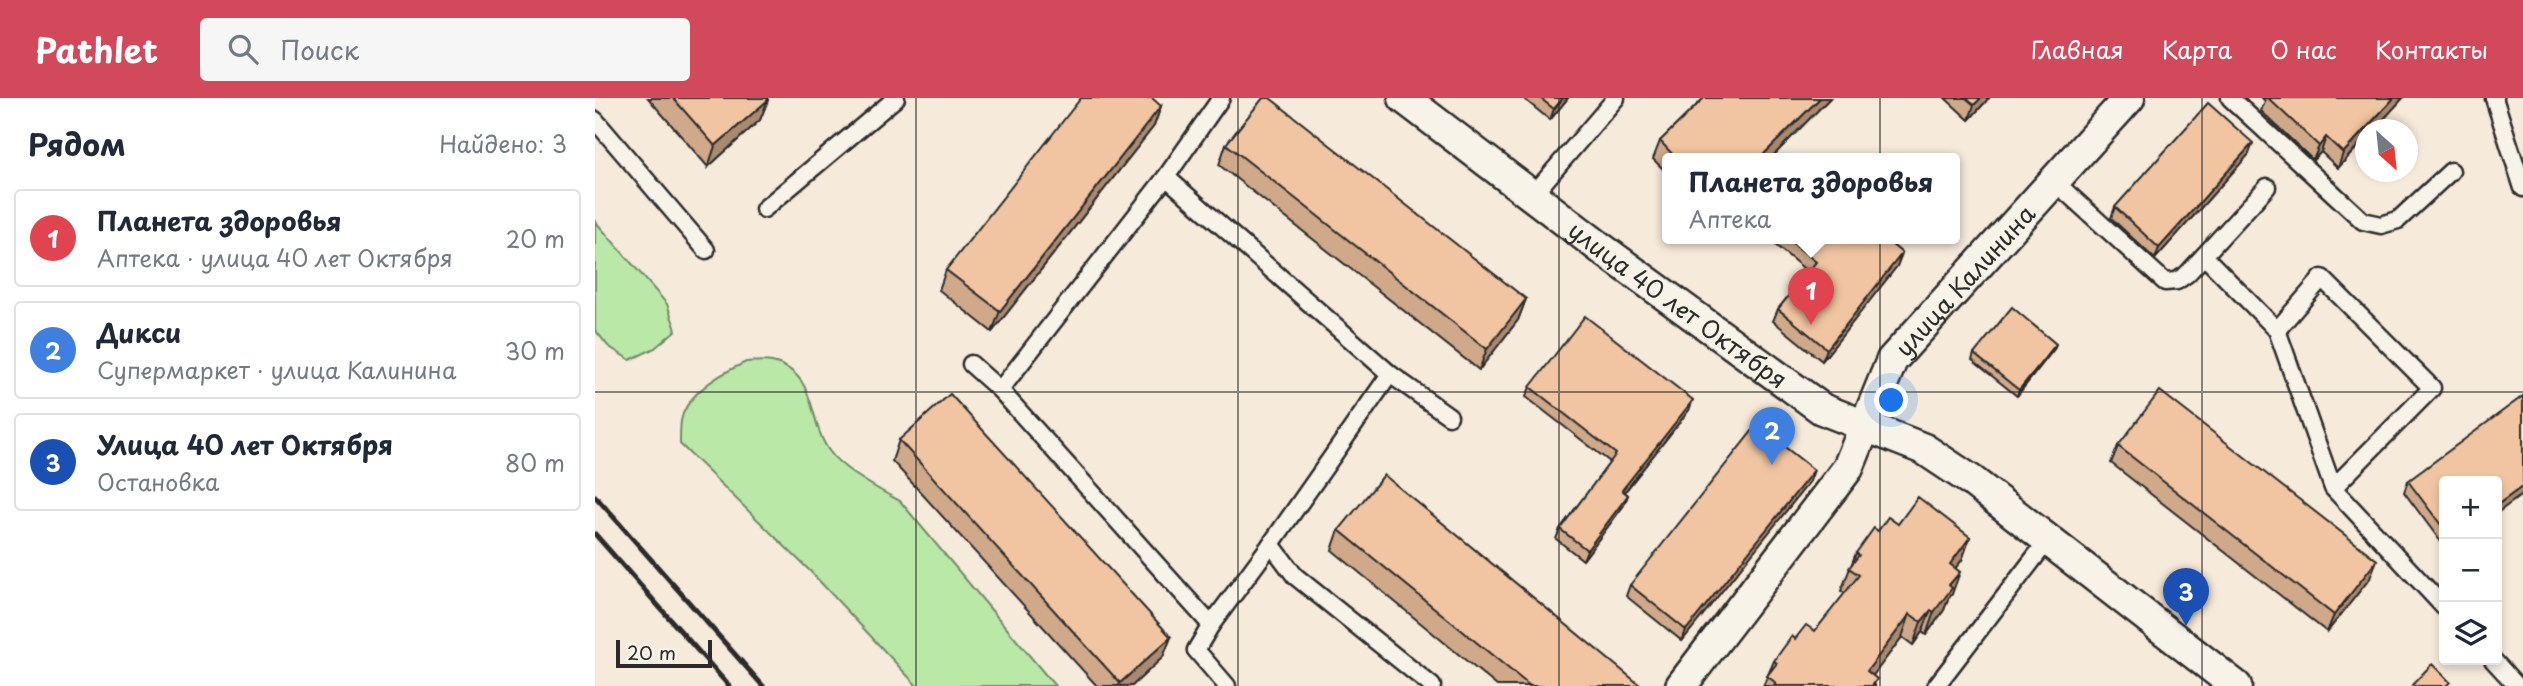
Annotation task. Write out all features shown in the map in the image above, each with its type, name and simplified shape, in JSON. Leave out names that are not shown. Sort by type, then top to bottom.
[{"type":"street","name":"улица 40 лет Октября","points":[[1404,98],[1532,196],[1822,409],[1924,449],[1972,481],[2236,686]]},
{"type":"street","name":"улица Калинина","points":[[1681,686],[1847,468],[1892,360],[2129,98]]},
{"type":"lane","points":[[764,209],[896,98]]},
{"type":"lane","points":[[1000,390],[1166,177],[1221,98]]},
{"type":"lane","points":[[1532,196],[1616,98]]},
{"type":"lane","points":[[2230,98],[2363,221],[2381,225],[2398,220],[2451,171]]},
{"type":"lane","points":[[2494,98],[2523,188]]},
{"type":"lane","points":[[595,120],[706,250]]},
{"type":"lane","points":[[1166,177],[1389,374],[1449,416]]},
{"type":"lane","points":[[2054,181],[2165,282],[2177,281],[2204,256],[2267,187]]},
{"type":"lane","points":[[2204,256],[2277,330],[2333,488],[2439,602]]},
{"type":"lane","points":[[2277,330],[2322,278],[2432,388],[2333,488]]},
{"type":"lane","points":[[971,364],[1000,390],[1211,625]]},
{"type":"lane","points":[[1227,686],[1196,650],[1389,374]]},
{"type":"lane","points":[[1936,686],[2048,540]]},
{"type":"lane","points":[[1271,544],[1295,576],[1431,686]]},
{"type":"lane","points":[[2498,665],[2517,686]]},
{"type":"green space","points":[[595,221],[667,304],[676,330],[655,348],[630,360],[608,346],[595,330]]},
{"type":"green space","points":[[746,362],[772,362],[798,376],[805,387],[823,440],[830,452],[852,472],[900,501],[1055,686],[917,686],[811,572],[680,444],[684,411],[697,393],[716,378]]},
{"type":"building","points":[[673,98],[767,98],[768,100],[715,146]]},
{"type":"building","points":[[1081,98],[1152,98],[1161,106],[1000,311],[946,270]]},
{"type":"building","points":[[1263,98],[1270,98],[1526,299],[1487,349],[1226,144]]},
{"type":"building","points":[[1540,98],[1563,98],[1554,109]]},
{"type":"building","points":[[1704,98],[1820,98],[1765,153],[1671,153],[1660,141]]},
{"type":"building","points":[[1966,98],[1981,98],[1974,105]]},
{"type":"building","points":[[2268,98],[2394,98],[2375,119],[2355,119],[2355,140],[2343,153],[2326,137],[2319,146]]},
{"type":"building","points":[[2208,103],[2253,143],[2159,248],[2115,207]]},
{"type":"building","points":[[1794,244],[1891,244],[1902,253],[1827,349],[1778,309],[1816,262]]},
{"type":"building","points":[[2012,307],[2056,344],[2019,390],[1974,354]]},
{"type":"building","points":[[1585,316],[1693,400],[1622,490],[1628,495],[1587,550],[1560,529],[1616,454],[1530,387]]},
{"type":"building","points":[[2160,391],[2377,560],[2334,615],[2118,446]]},
{"type":"building","points":[[950,394],[1171,637],[1120,683],[899,440]]},
{"type":"building","points":[[2523,396],[2523,486],[2502,501],[2502,476],[2439,476],[2439,522],[2408,481]]},
{"type":"building","points":[[1757,425],[1814,470],[1686,630],[1630,585]]},
{"type":"building","points":[[1384,475],[1641,686],[1530,686],[1339,530]]},
{"type":"building","points":[[1918,497],[1970,537],[1950,564],[1960,572],[1949,585],[1952,588],[1934,612],[1931,610],[1921,622],[1910,614],[1867,671],[1877,679],[1872,686],[1774,686],[1776,683],[1767,676],[1777,663],[1774,661],[1792,636],[1795,639],[1806,625],[1815,631],[1859,575],[1849,568],[1874,528],[1878,531],[1888,517],[1898,524]]},
{"type":"building","points":[[2432,664],[2450,682],[2446,686],[2413,686],[2412,685]]},
{"type":"railway","points":[[595,496],[763,686]]},
{"type":"railway","points":[[595,534],[729,686]]},
{"type":"place","name":"Планета здоровья","points":[[1811,325]]},
{"type":"place","name":"Дикси","points":[[1772,465]]},
{"type":"place","name":"Улица 40 лет Октября","points":[[2186,626]]}]
